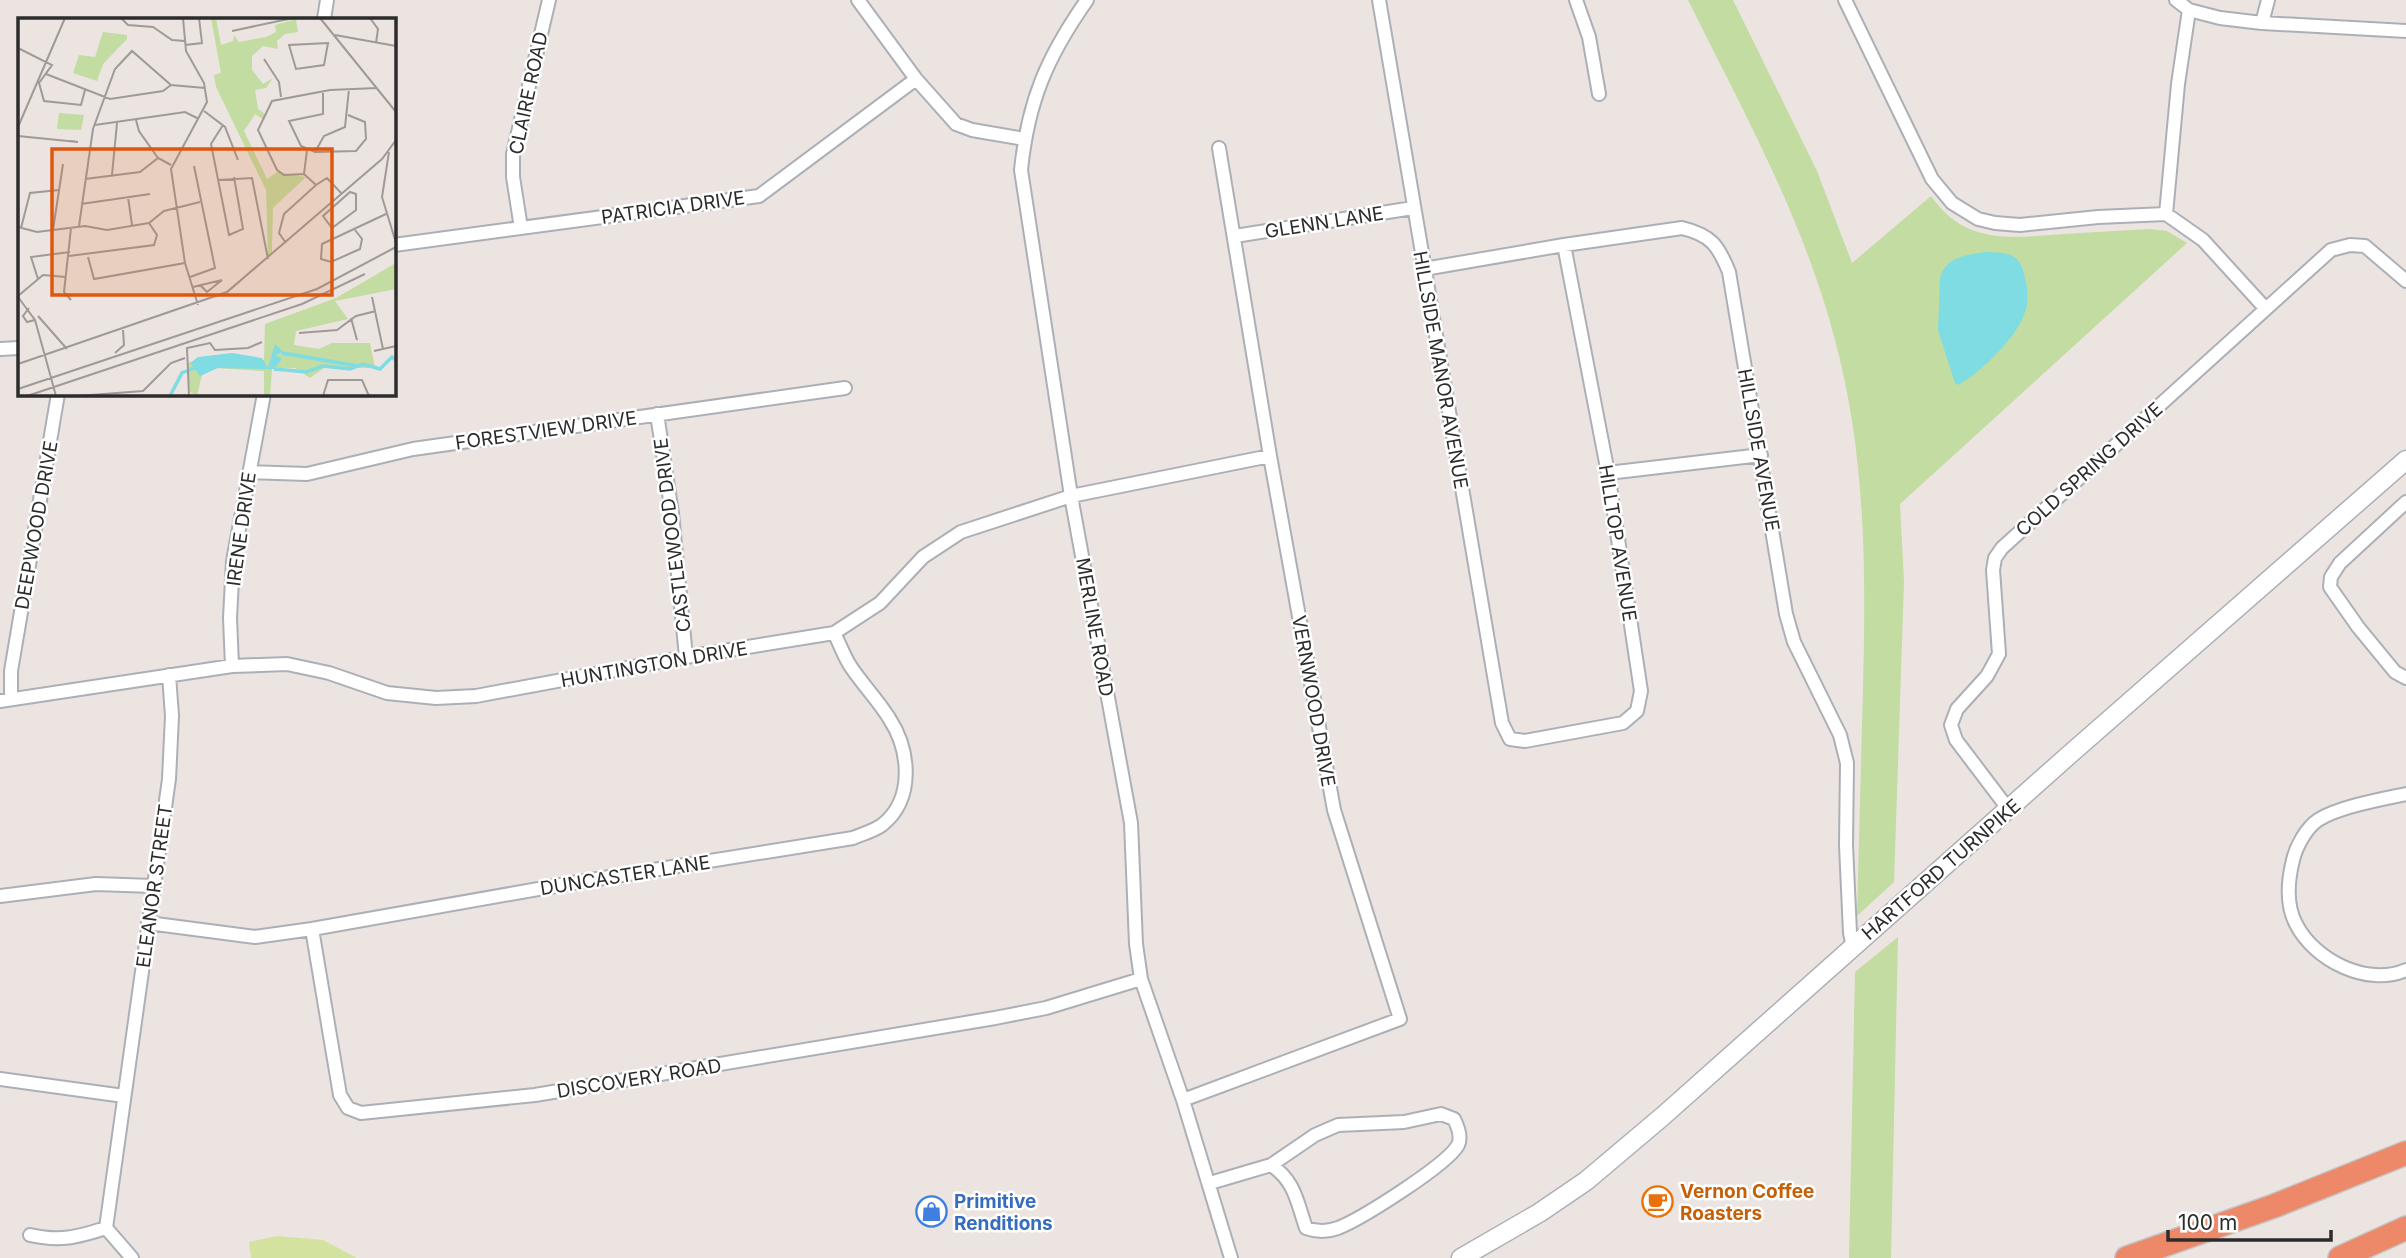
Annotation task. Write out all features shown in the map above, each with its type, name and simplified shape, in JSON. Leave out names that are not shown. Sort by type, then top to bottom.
[{"type":"highway","points":[[2127,1258],[2274,1206],[2406,1153]]},
{"type":"highway","points":[[2340,1258],[2406,1228]]},
{"type":"main road","name":"HARTFORD TURNPIKE","points":[[1461,1258],[1539,1213],[1586,1181],[1663,1116],[2406,460]]},
{"type":"street","points":[[324,18],[327,0]]},
{"type":"street","name":"CLAIRE ROAD","points":[[521,228],[513,177],[513,154],[549,0]]},
{"type":"street","points":[[858,0],[916,79],[956,124],[972,130],[1024,139]]},
{"type":"street","name":"MERLINE ROAD","points":[[1087,0],[1063,34],[1043,73],[1028,118],[1021,170],[1071,496],[1131,823],[1136,944],[1141,979],[1210,1183],[1231,1258]]},
{"type":"street","name":"HILLSIDE MANOR AVENUE","points":[[1379,0],[1502,723],[1510,739]]},
{"type":"street","points":[[1576,0],[1589,37],[1599,94]]},
{"type":"street","points":[[1845,0],[1932,179],[1952,203],[1978,219],[2020,225],[2166,214],[2203,240],[2265,308]]},
{"type":"street","points":[[2176,0],[2189,10],[2220,18],[2406,31]]},
{"type":"street","points":[[2262,23],[2268,0]]},
{"type":"street","points":[[2166,214],[2178,84],[2189,10]]},
{"type":"street","name":"PATRICIA DRIVE","points":[[396,245],[759,196],[916,79]]},
{"type":"street","name":"VERNWOOD DRIVE","points":[[1183,1100],[1400,1019],[1334,810],[1270,456],[1219,148]]},
{"type":"street","name":"GLENN LANE","points":[[1235,236],[1413,208]]},
{"type":"street","name":"HILLSIDE AVENUE","points":[[1424,269],[1682,228],[1698,232],[1720,248],[1729,272],[1786,614],[1794,642],[1840,735],[1847,763],[1846,845],[1853,947]]},
{"type":"street","name":"COLD SPRING DRIVE","points":[[2009,810],[1956,740],[1951,725],[1957,709],[1987,676],[1998,654],[1993,570],[1995,558],[2002,548],[2331,250],[2350,244],[2365,246],[2406,281]]},
{"type":"street","name":"HILLTOP AVENUE","points":[[1510,739],[1525,741],[1623,723],[1637,711],[1641,691],[1608,472],[1564,245]]},
{"type":"street","points":[[0,348],[18,348]]},
{"type":"street","name":"FORESTVIEW DRIVE","points":[[249,472],[307,474],[413,449],[845,388]]},
{"type":"street","name":"DEEPWOOD DRIVE","points":[[6,699],[58,396]]},
{"type":"street","name":"IRENE DRIVE","points":[[232,666],[230,618],[233,561],[264,396]]},
{"type":"street","name":"CASTLEWOOD DRIVE","points":[[657,414],[671,513],[686,657]]},
{"type":"street","points":[[1608,472],[1761,454]]},
{"type":"street","name":"HUNTINGTON DRIVE","points":[[6,699],[232,666],[287,664],[329,673],[387,693],[436,698],[476,696],[834,633],[880,603],[923,557],[961,532],[1071,496],[1270,456]]},
{"type":"street","points":[[2406,502],[2340,563],[2331,576],[2330,587],[2395,672],[2406,678]]},
{"type":"street","name":"DUNCASTER LANE","points":[[148,923],[255,937],[853,838],[880,827],[895,813],[903,797],[907,774],[902,741],[890,719],[850,665],[834,633]]},
{"type":"street","name":"ELEANOR STREET","points":[[106,1228],[169,779],[172,716],[169,675]]},
{"type":"street","points":[[2406,794],[2361,804],[2317,820],[2296,847],[2288,883],[2295,923],[2314,948],[2340,967],[2351,970],[2374,975],[2406,970]]},
{"type":"street","points":[[0,896],[96,884],[153,886]]},
{"type":"street","name":"DISCOVERY ROAD","points":[[313,929],[340,1095],[348,1108],[361,1113],[535,1095],[635,1080],[1046,1009],[1141,979]]},
{"type":"street","points":[[0,1079],[124,1096]]},
{"type":"street","points":[[1210,1183],[1271,1165],[1315,1135],[1338,1125],[1404,1122],[1441,1114],[1454,1119],[1459,1129],[1460,1142],[1449,1156],[1376,1208],[1336,1228],[1318,1232],[1306,1228],[1291,1184],[1282,1172],[1271,1165]]},
{"type":"street","points":[[30,1235],[70,1239],[106,1228],[132,1258]]},
{"type":"green space","points":[[1688,0],[1733,0],[1817,171],[1852,263],[1931,196],[1944,212],[1959,223],[1990,235],[2025,237],[2150,229],[2167,231],[2187,243],[1900,504],[1904,582],[1894,882],[1857,916],[1864,556],[1853,426],[1835,340],[1807,252],[1751,125]]},
{"type":"green space","points":[[1898,937],[1891,1258],[1849,1258],[1855,972]]},
{"type":"green space","points":[[277,1236],[323,1240],[357,1258],[251,1258],[249,1242]]},
{"type":"water","points":[[1985,252],[2006,254],[2020,263],[2027,287],[2027,306],[2005,345],[1986,364],[1958,385],[1955,383],[1938,330],[1940,279],[1946,266],[1957,258]]},
{"type":"place","name":"Vernon Coffee Roasters","points":[[1657,1202]]},
{"type":"place","name":"Primitive Renditions","points":[[931,1212]]}]
